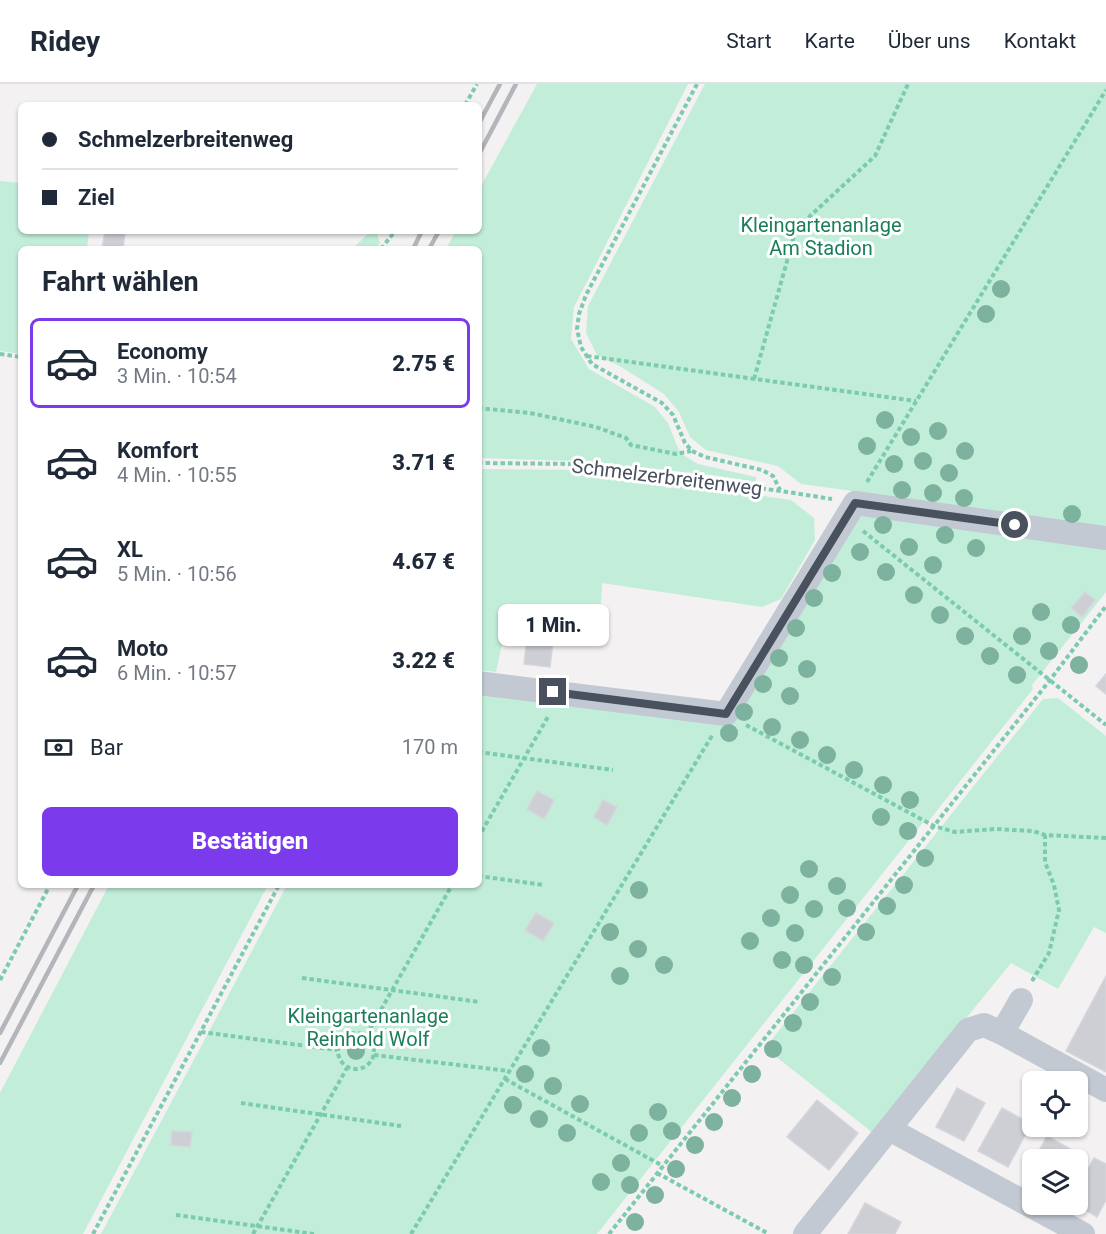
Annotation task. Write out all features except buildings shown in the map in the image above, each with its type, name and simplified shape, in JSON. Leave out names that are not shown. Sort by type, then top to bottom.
[{"type":"street","points":[[482,683],[726,714],[850,510],[1106,538]]},
{"type":"street","points":[[1002,1033],[1021,1000]]},
{"type":"street","points":[[805,1234],[968,1030],[984,1025],[1106,1090]]},
{"type":"street","points":[[889,1129],[1083,1234]]},
{"type":"path","points":[[467,102],[477,84]]},
{"type":"path","points":[[698,84],[586,295],[579,314],[577,329],[581,346],[592,364],[662,403],[673,415],[692,451],[705,457],[762,470],[773,476],[781,491]]},
{"type":"path","points":[[754,379],[796,229],[875,156],[908,84]]},
{"type":"path","points":[[1106,90],[850,510],[1106,725]]},
{"type":"path","points":[[383,246],[393,234]]},
{"type":"path","points":[[0,354],[18,357]]},
{"type":"path","points":[[587,356],[916,401]]},
{"type":"path","points":[[482,408],[530,413],[596,427],[626,438],[631,445],[676,454],[692,451]]},
{"type":"path","name":"Schmelzerbreitenweg","points":[[482,463],[577,464],[781,491],[850,510]]},
{"type":"path","points":[[609,1234],[1050,680],[1106,606]]},
{"type":"path","points":[[482,831],[561,693]]},
{"type":"path","points":[[411,1234],[726,714],[934,826],[955,832],[995,829],[1106,838]]},
{"type":"path","points":[[482,753],[613,770]]},
{"type":"path","points":[[1021,1000],[1049,953],[1059,910],[1054,885],[1045,862],[1045,834]]},
{"type":"path","points":[[482,877],[544,885]]},
{"type":"path","points":[[0,980],[48,888]]},
{"type":"path","points":[[93,1234],[277,888]]},
{"type":"path","points":[[366,1036],[450,888]]},
{"type":"path","points":[[302,978],[480,1002]]},
{"type":"path","points":[[201,1032],[338,1050]]},
{"type":"path","points":[[360,1033],[366,1036],[373,1045],[374,1054],[370,1063],[366,1067],[353,1070],[347,1068],[339,1059],[340,1042],[348,1034],[360,1033]]},
{"type":"path","points":[[374,1054],[509,1071]]},
{"type":"path","points":[[253,1234],[347,1068]]},
{"type":"path","points":[[505,1079],[663,1166]]},
{"type":"path","points":[[241,1103],[401,1126]]},
{"type":"path","points":[[657,1173],[769,1234]]},
{"type":"path","points":[[176,1215],[314,1234]]},
{"type":"green space","points":[[537,84],[688,84],[574,307],[571,339],[589,369],[655,407],[668,423],[680,453],[698,464],[756,477],[756,482],[712,475],[577,461],[482,458],[482,246],[448,246],[454,234],[482,234],[482,185]]},
{"type":"green space","points":[[705,84],[1106,84],[1106,592],[928,822],[925,820],[597,1234],[101,1234],[285,888],[482,888],[482,689],[714,722],[853,491],[801,484],[778,466],[706,450],[690,437],[679,412],[664,394],[618,365],[597,355],[586,333],[588,306]]},
{"type":"green space","points":[[0,181],[18,183],[18,234],[89,234],[87,246],[18,246],[18,354],[0,351]]},
{"type":"green space","points":[[368,234],[377,234],[380,243],[378,246],[355,246]]},
{"type":"green space","points":[[482,469],[578,470],[791,500],[814,518],[815,540],[781,599],[762,607],[602,583],[600,622],[509,611],[496,672],[482,670]]},
{"type":"green space","points":[[1058,698],[1106,736],[1106,933],[1094,927],[1058,989],[1011,963],[873,1133],[765,1048],[1043,699]]},
{"type":"green space","points":[[107,888],[266,888],[83,1234],[0,1234],[0,1093]]},
{"type":"railway","points":[[482,118],[500,84]]},
{"type":"railway","points":[[482,148],[516,84]]},
{"type":"railway","points":[[414,246],[420,234]]},
{"type":"railway","points":[[431,246],[437,234]]},
{"type":"railway","points":[[0,1033],[76,888]]},
{"type":"railway","points":[[0,1063],[92,888]]},
{"type":"route","points":[[553,692],[726,714],[855,503],[1015,525]]},
{"type":"park label","name":"Kleingartenanlage Am Stadion","points":[[821,236]]},
{"type":"park label","name":"Kleingartenanlage Reinhold Wolf","points":[[368,1028]]}]
